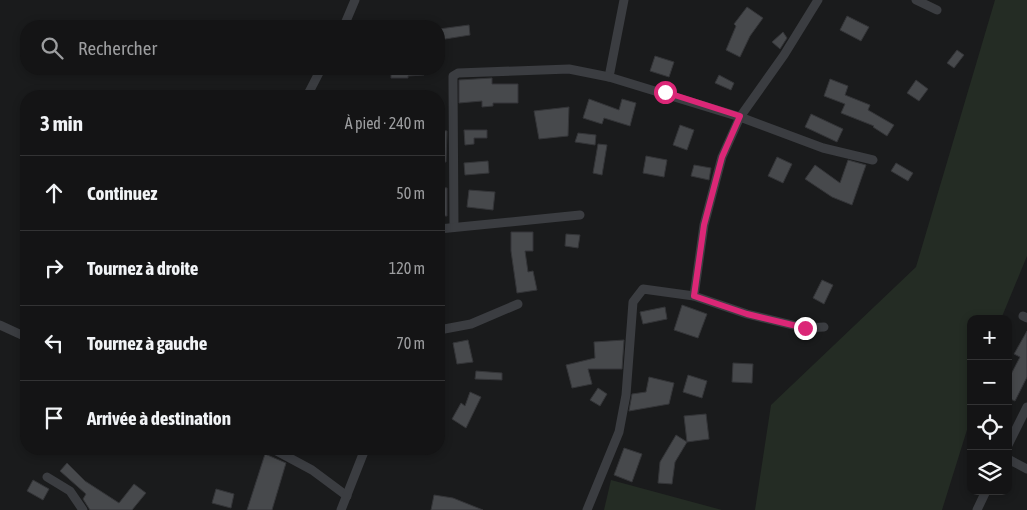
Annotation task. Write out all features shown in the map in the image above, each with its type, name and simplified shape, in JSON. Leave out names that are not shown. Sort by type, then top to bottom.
[{"type":"street","points":[[347,20],[355,0]]},
{"type":"street","points":[[609,77],[624,0]]},
{"type":"street","points":[[694,296],[704,225],[722,157],[740,116],[784,55],[818,0]]},
{"type":"street","points":[[916,0],[937,10]]},
{"type":"street","points":[[454,228],[454,76],[458,73],[493,70],[569,69],[609,77],[740,116],[822,148],[873,160]]},
{"type":"street","points":[[310,90],[318,75]]},
{"type":"street","points":[[445,229],[580,215]]},
{"type":"street","points":[[587,510],[619,432],[626,395],[635,297],[643,289],[694,296],[747,314],[805,328],[824,327]]},
{"type":"street","points":[[445,329],[471,324],[518,304]]},
{"type":"street","points":[[0,325],[20,334]]},
{"type":"street","points":[[1012,437],[1027,407]]},
{"type":"street","points":[[284,455],[312,470],[347,496]]},
{"type":"street","points":[[341,510],[362,455]]},
{"type":"street","points":[[1012,461],[1027,469]]},
{"type":"street","points":[[47,477],[70,490],[83,510]]},
{"type":"street","points":[[977,510],[984,495]]},
{"type":"shaded area","points":[[995,0],[1027,0],[1027,256],[1003,315],[967,315],[967,430],[942,510],[755,510],[771,405],[916,267]]},
{"type":"shaded area","points":[[611,480],[722,510],[604,510]]},
{"type":"building","points":[[747,7],[763,18],[750,36],[740,57],[726,50],[736,26],[734,24]]},
{"type":"building","points":[[847,16],[869,27],[861,41],[840,30]]},
{"type":"building","points":[[469,25],[470,35],[445,39],[445,28]]},
{"type":"building","points":[[783,32],[787,38],[780,49],[772,42]]},
{"type":"building","points":[[957,50],[964,55],[954,68],[947,63]]},
{"type":"building","points":[[655,56],[674,62],[669,77],[650,71]]},
{"type":"building","points":[[391,75],[424,75],[408,76],[408,78],[391,78]]},
{"type":"building","points":[[719,75],[734,83],[731,90],[715,83]]},
{"type":"building","points":[[492,78],[492,84],[518,84],[518,103],[493,103],[493,106],[482,107],[482,101],[459,103],[459,80]]},
{"type":"building","points":[[830,79],[848,86],[845,95],[870,105],[868,110],[894,125],[887,136],[874,126],[841,113],[845,104],[824,96]]},
{"type":"building","points":[[916,80],[928,89],[919,101],[907,93]]},
{"type":"building","points":[[589,99],[619,110],[622,99],[636,103],[630,126],[604,118],[602,124],[583,118]]},
{"type":"building","points":[[569,107],[568,136],[539,139],[534,111]]},
{"type":"building","points":[[811,114],[843,129],[837,142],[805,127]]},
{"type":"building","points":[[680,125],[694,130],[687,150],[673,145]]},
{"type":"building","points":[[464,130],[487,130],[487,138],[474,138],[474,144],[465,145]]},
{"type":"building","points":[[445,131],[447,131],[445,162]]},
{"type":"building","points":[[578,133],[596,135],[595,145],[575,142]]},
{"type":"building","points":[[598,144],[607,145],[602,175],[593,173]]},
{"type":"building","points":[[646,156],[667,160],[664,177],[643,173]]},
{"type":"building","points":[[777,157],[792,164],[783,183],[768,176]]},
{"type":"building","points":[[848,160],[866,165],[852,205],[832,197],[805,179],[815,165],[840,183]]},
{"type":"building","points":[[488,161],[489,173],[465,175],[464,163]]},
{"type":"building","points":[[896,163],[913,173],[908,181],[891,171]]},
{"type":"building","points":[[694,165],[711,168],[709,180],[691,176]]},
{"type":"building","points":[[445,188],[447,188],[447,216],[445,216]]},
{"type":"building","points":[[469,190],[495,192],[493,210],[467,207]]},
{"type":"building","points":[[511,232],[533,232],[533,251],[525,251],[528,272],[533,271],[537,290],[517,293],[511,251]]},
{"type":"building","points":[[566,234],[580,235],[578,248],[565,246]]},
{"type":"building","points":[[822,280],[833,285],[824,304],[813,298]]},
{"type":"building","points":[[682,305],[707,314],[698,338],[674,330]]},
{"type":"building","points":[[665,307],[667,319],[643,324],[640,312]]},
{"type":"building","points":[[1027,331],[1027,377],[1015,401],[1012,400],[1012,372],[1020,357],[1014,354]]},
{"type":"building","points":[[468,340],[473,362],[457,364],[453,343]]},
{"type":"building","points":[[624,340],[622,369],[588,369],[592,384],[572,388],[566,365],[595,358],[594,342]]},
{"type":"building","points":[[733,363],[753,364],[752,383],[732,382]]},
{"type":"building","points":[[476,371],[502,373],[502,380],[475,379]]},
{"type":"building","points":[[688,375],[707,381],[702,398],[683,392]]},
{"type":"building","points":[[649,377],[674,383],[669,404],[629,411],[632,394],[646,392]]},
{"type":"building","points":[[598,388],[607,394],[600,406],[590,400]]},
{"type":"building","points":[[470,392],[481,397],[466,428],[452,419],[461,403],[465,406]]},
{"type":"building","points":[[706,414],[709,439],[687,442],[684,416]]},
{"type":"building","points":[[676,435],[687,442],[675,462],[672,484],[658,483],[660,462]]},
{"type":"building","points":[[624,448],[642,454],[632,482],[614,475]]},
{"type":"building","points":[[265,455],[286,463],[272,510],[247,510]]},
{"type":"building","points":[[67,463],[85,481],[119,503],[134,484],[146,493],[132,510],[90,510],[83,499],[86,494],[60,471]]},
{"type":"building","points":[[33,480],[49,489],[43,500],[27,491]]},
{"type":"building","points":[[216,489],[234,494],[231,508],[212,503]]},
{"type":"building","points":[[434,495],[453,498],[483,510],[431,510]]},
{"type":"route","points":[[665,92],[740,116],[722,157],[704,225],[699,273],[694,296],[747,314],[805,328]]}]
